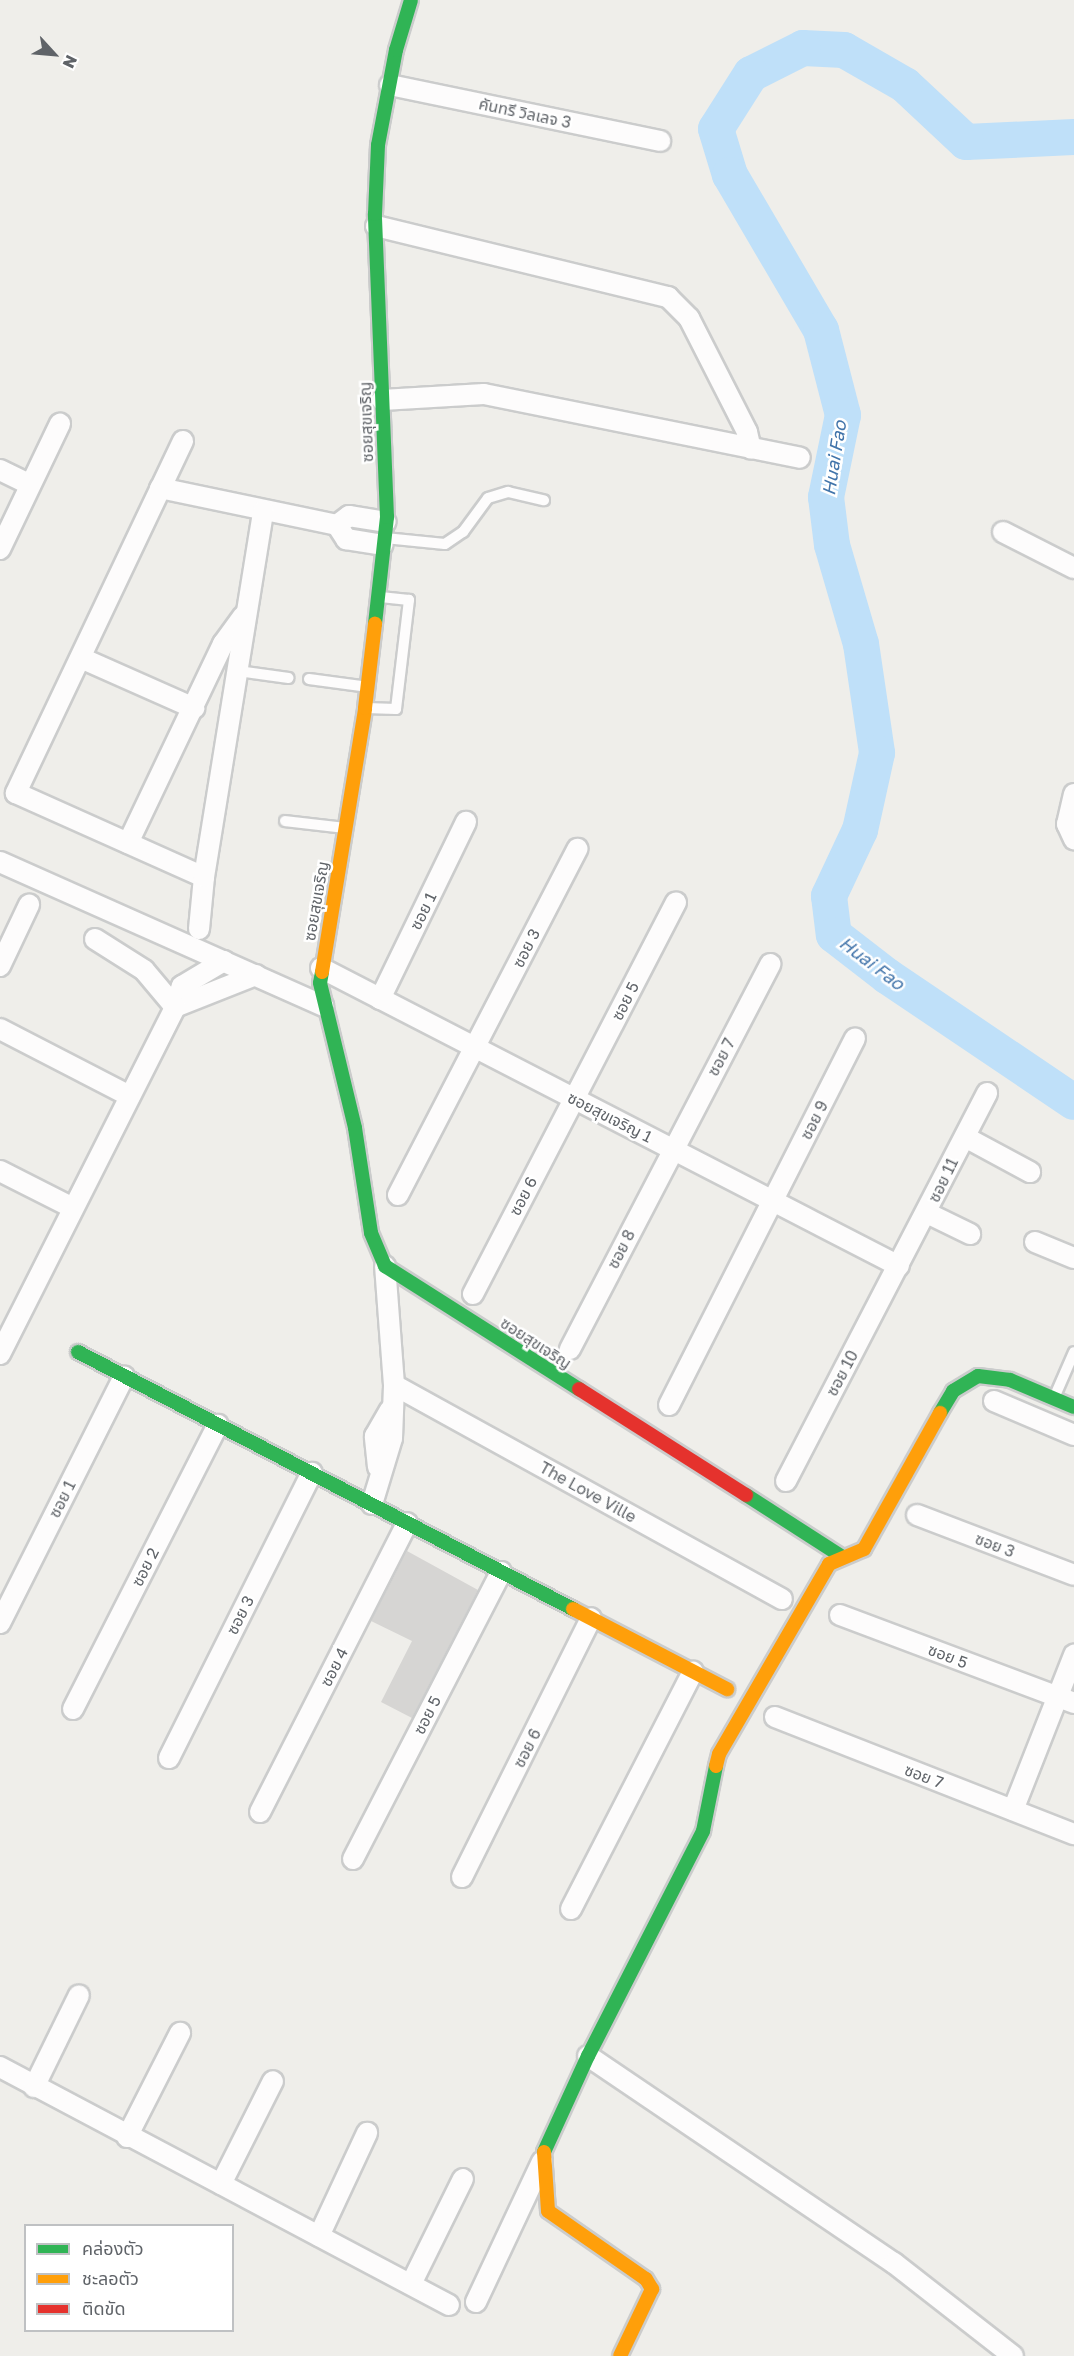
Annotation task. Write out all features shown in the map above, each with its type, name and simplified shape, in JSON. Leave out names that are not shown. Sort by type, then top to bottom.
[{"type":"street","name":"ซอยสุขเจริญ","points":[[406,3],[378,145],[376,226],[384,535],[365,708],[321,968],[323,1006],[355,1128],[371,1233],[385,1266],[841,1556]]},
{"type":"street","name":"คันทรี วิลเลจ 3","points":[[390,86],[660,141]]},
{"type":"street","points":[[376,226],[668,297],[688,318],[747,432],[751,449]]},
{"type":"street","points":[[382,400],[484,394],[800,458]]},
{"type":"street","points":[[0,549],[29,484],[60,424]]},
{"type":"street","points":[[183,441],[16,793],[204,877]]},
{"type":"street","points":[[0,470],[29,484]]},
{"type":"street","points":[[160,488],[337,525],[349,516],[384,535]]},
{"type":"street","points":[[199,928],[204,877],[263,511]]},
{"type":"street","points":[[1003,532],[1074,568]]},
{"type":"street","points":[[128,843],[223,644],[246,612]]},
{"type":"street","points":[[81,658],[194,708]]},
{"type":"street","points":[[1074,794],[1067,824],[1074,839]]},
{"type":"street","name":"ซอย 1","points":[[380,999],[466,822]]},
{"type":"street","name":"ซอย 3","points":[[475,1047],[577,849]]},
{"type":"street","points":[[0,862],[323,1006]]},
{"type":"street","name":"ซอย 5","points":[[574,1099],[676,902]]},
{"type":"street","points":[[0,966],[29,905]]},
{"type":"street","points":[[95,939],[144,970],[175,1006]]},
{"type":"street","points":[[0,1354],[71,1207],[175,1006],[182,986],[224,961]]},
{"type":"street","name":"ซอย 7","points":[[672,1149],[770,964]]},
{"type":"street","name":"ซอยสุขเจริญ 1","points":[[321,968],[898,1266]]},
{"type":"street","points":[[175,1006],[256,975]]},
{"type":"street","points":[[0,1029],[130,1096]]},
{"type":"street","name":"ซอย 9","points":[[772,1201],[855,1039]]},
{"type":"street","points":[[398,1195],[475,1047]]},
{"type":"street","name":"ซอย 11","points":[[898,1266],[987,1093]]},
{"type":"street","name":"ซอย 6","points":[[472,1294],[574,1099]]},
{"type":"street","points":[[965,1137],[1030,1172]]},
{"type":"street","name":"ซอย 8","points":[[570,1349],[672,1149]]},
{"type":"street","points":[[0,1171],[71,1207]]},
{"type":"street","points":[[669,1405],[772,1201]]},
{"type":"street","points":[[927,1213],[970,1234]]},
{"type":"street","points":[[1035,1242],[1074,1258]]},
{"type":"street","points":[[372,1504],[378,1474],[392,1438],[391,1408],[394,1385],[385,1266]]},
{"type":"street","name":"ซอย 10","points":[[786,1481],[898,1266]]},
{"type":"street","points":[[78,1352],[727,1689]]},
{"type":"street","name":"ซอย 1","points":[[0,1623],[124,1376]]},
{"type":"street","points":[[620,2356],[652,2289],[646,2278],[548,2211],[543,2159],[546,2141],[703,1831],[719,1754],[829,1564],[841,1556],[864,1549],[953,1391],[978,1376],[1010,1380],[1074,1407]]},
{"type":"street","name":"The Love Ville","points":[[394,1385],[782,1599]]},
{"type":"street","points":[[994,1401],[1074,1435]]},
{"type":"street","name":"ซอย 2","points":[[73,1709],[218,1425]]},
{"type":"street","name":"ซอย 3","points":[[169,1758],[312,1473]]},
{"type":"street","name":"ซอย 3","points":[[917,1515],[1074,1575]]},
{"type":"street","name":"ซอย 4","points":[[261,1812],[407,1523]]},
{"type":"street","name":"ซอย 5","points":[[353,1859],[501,1572]]},
{"type":"street","name":"ซอย 5","points":[[840,1615],[1065,1700]]},
{"type":"street","name":"ซอย 6","points":[[462,1877],[591,1618]]},
{"type":"street","points":[[1013,1810],[1065,1700],[1074,1655]]},
{"type":"street","points":[[571,1909],[693,1672]]},
{"type":"street","name":"ซอย 7","points":[[775,1717],[1074,1834]]},
{"type":"street","points":[[34,2087],[79,1995]]},
{"type":"street","points":[[127,2137],[180,2033]]},
{"type":"street","points":[[588,2056],[894,2263],[1013,2356]]},
{"type":"street","points":[[0,2067],[127,2137],[221,2184],[449,2305]]},
{"type":"street","points":[[221,2184],[273,2081]]},
{"type":"street","points":[[319,2236],[367,2133]]},
{"type":"street","points":[[476,2302],[543,2159]]},
{"type":"street","points":[[411,2284],[463,2179]]},
{"type":"lane","points":[[384,535],[445,544],[464,532],[488,498],[508,492],[544,500]]},
{"type":"lane","points":[[365,708],[396,709],[409,600],[378,597]]},
{"type":"lane","points":[[238,670],[289,678]]},
{"type":"lane","points":[[309,679],[368,687]]},
{"type":"lane","points":[[285,821],[346,828]]},
{"type":"lane","points":[[1054,1398],[1074,1352]]},
{"type":"building","points":[[407,1551],[478,1590],[412,1718],[381,1702],[412,1641],[371,1621]]},
{"type":"waterway","name":"Huai Fao","points":[[1074,137],[966,142],[905,85],[844,50],[803,48],[751,74],[716,129],[730,175],[821,330],[843,415],[826,497],[832,545],[861,644],[877,753],[860,830],[829,896],[834,935],[887,976],[1074,1102]]},
{"type":"traffic: fast","points":[[375,624],[387,517],[375,214],[378,145],[396,50],[411,0]]},
{"type":"traffic: fast","points":[[322,972],[320,983],[355,1128],[371,1233],[385,1266],[579,1389]]},
{"type":"traffic: fast","points":[[78,1352],[573,1609]]},
{"type":"traffic: fast","points":[[940,1413],[953,1391],[978,1376],[1010,1380],[1074,1407]]},
{"type":"traffic: fast","points":[[746,1495],[841,1556]]},
{"type":"traffic: fast","points":[[544,2152],[588,2056],[703,1831],[716,1766]]},
{"type":"traffic: slow","points":[[322,972],[365,708],[375,624]]},
{"type":"traffic: slow","points":[[716,1766],[719,1754],[829,1564],[864,1549],[940,1413]]},
{"type":"traffic: slow","points":[[573,1609],[727,1689]]},
{"type":"traffic: slow","points":[[544,2152],[548,2211],[646,2279],[652,2289],[620,2356]]},
{"type":"traffic: jam","points":[[579,1389],[746,1495]]}]
